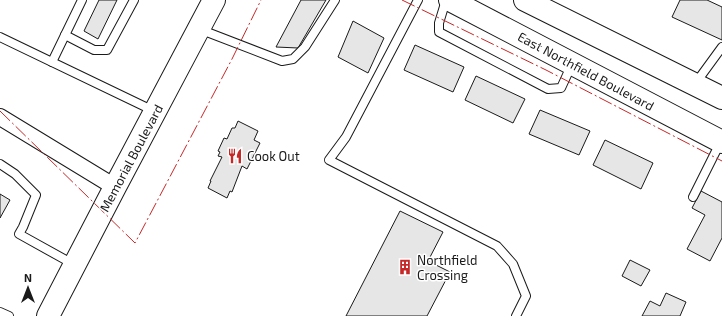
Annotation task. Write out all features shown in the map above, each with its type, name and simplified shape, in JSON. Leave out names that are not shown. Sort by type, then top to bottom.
[{"type":"main road","points":[[207,10],[227,0]]},
{"type":"main road","name":"East Northfield Boulevard","points":[[450,0],[721,142]]},
{"type":"main road","points":[[525,0],[722,98]]},
{"type":"main road","name":"Memorial Boulevard","points":[[48,316],[207,10]]},
{"type":"street","points":[[0,117],[115,187]]},
{"type":"lane","points":[[52,62],[82,0]]},
{"type":"lane","points":[[65,35],[94,50],[107,50],[134,0]]},
{"type":"lane","points":[[207,10],[282,61],[293,59],[305,47],[335,0]]},
{"type":"lane","points":[[418,0],[346,137],[329,160],[497,246],[513,264],[526,296],[516,316]]},
{"type":"lane","points":[[446,0],[439,23],[439,32],[548,89],[561,88],[572,64]]},
{"type":"lane","points":[[0,37],[155,112]]},
{"type":"lane","points":[[694,84],[722,47]]},
{"type":"lane","points":[[693,196],[721,142]]},
{"type":"lane","points":[[0,164],[15,174],[36,194],[23,227],[18,234],[75,264]]},
{"type":"lane","points":[[0,312],[9,316]]},
{"type":"building","points":[[99,0],[117,0],[98,39],[84,31]]},
{"type":"building","points":[[301,0],[326,0],[298,48],[276,47]]},
{"type":"building","points":[[680,0],[707,0],[722,7],[722,40],[672,17]]},
{"type":"building","points":[[353,21],[384,38],[368,73],[338,57]]},
{"type":"building","points":[[415,45],[464,67],[453,92],[404,70]]},
{"type":"building","points":[[476,76],[525,99],[513,123],[465,100]]},
{"type":"building","points":[[540,110],[590,131],[579,155],[529,134]]},
{"type":"building","points":[[238,121],[258,131],[254,140],[260,143],[247,169],[242,166],[232,192],[230,191],[227,198],[208,188],[222,157],[218,156],[220,152],[218,151],[224,138],[227,139],[232,128],[235,128]]},
{"type":"building","points":[[605,140],[653,163],[641,189],[593,165]]},
{"type":"building","points":[[701,191],[722,202],[722,238],[710,261],[687,249],[705,215],[692,208]]},
{"type":"building","points":[[0,194],[10,200],[0,218]]},
{"type":"building","name":"Northfield Crossing","points":[[400,211],[443,232],[428,261],[450,272],[427,316],[346,316]]},
{"type":"building","points":[[630,260],[650,270],[641,286],[622,276]]},
{"type":"building","points":[[666,293],[686,302],[680,316],[642,316],[650,301],[660,306]]},
{"type":"power","points":[[0,111],[135,243],[232,59],[261,0]]},
{"type":"power","points":[[402,0],[546,70],[722,161]]},
{"type":"place","name":"Cook Out","points":[[235,156]]},
{"type":"place","name":"Northfield Crossing","points":[[405,267]]}]
